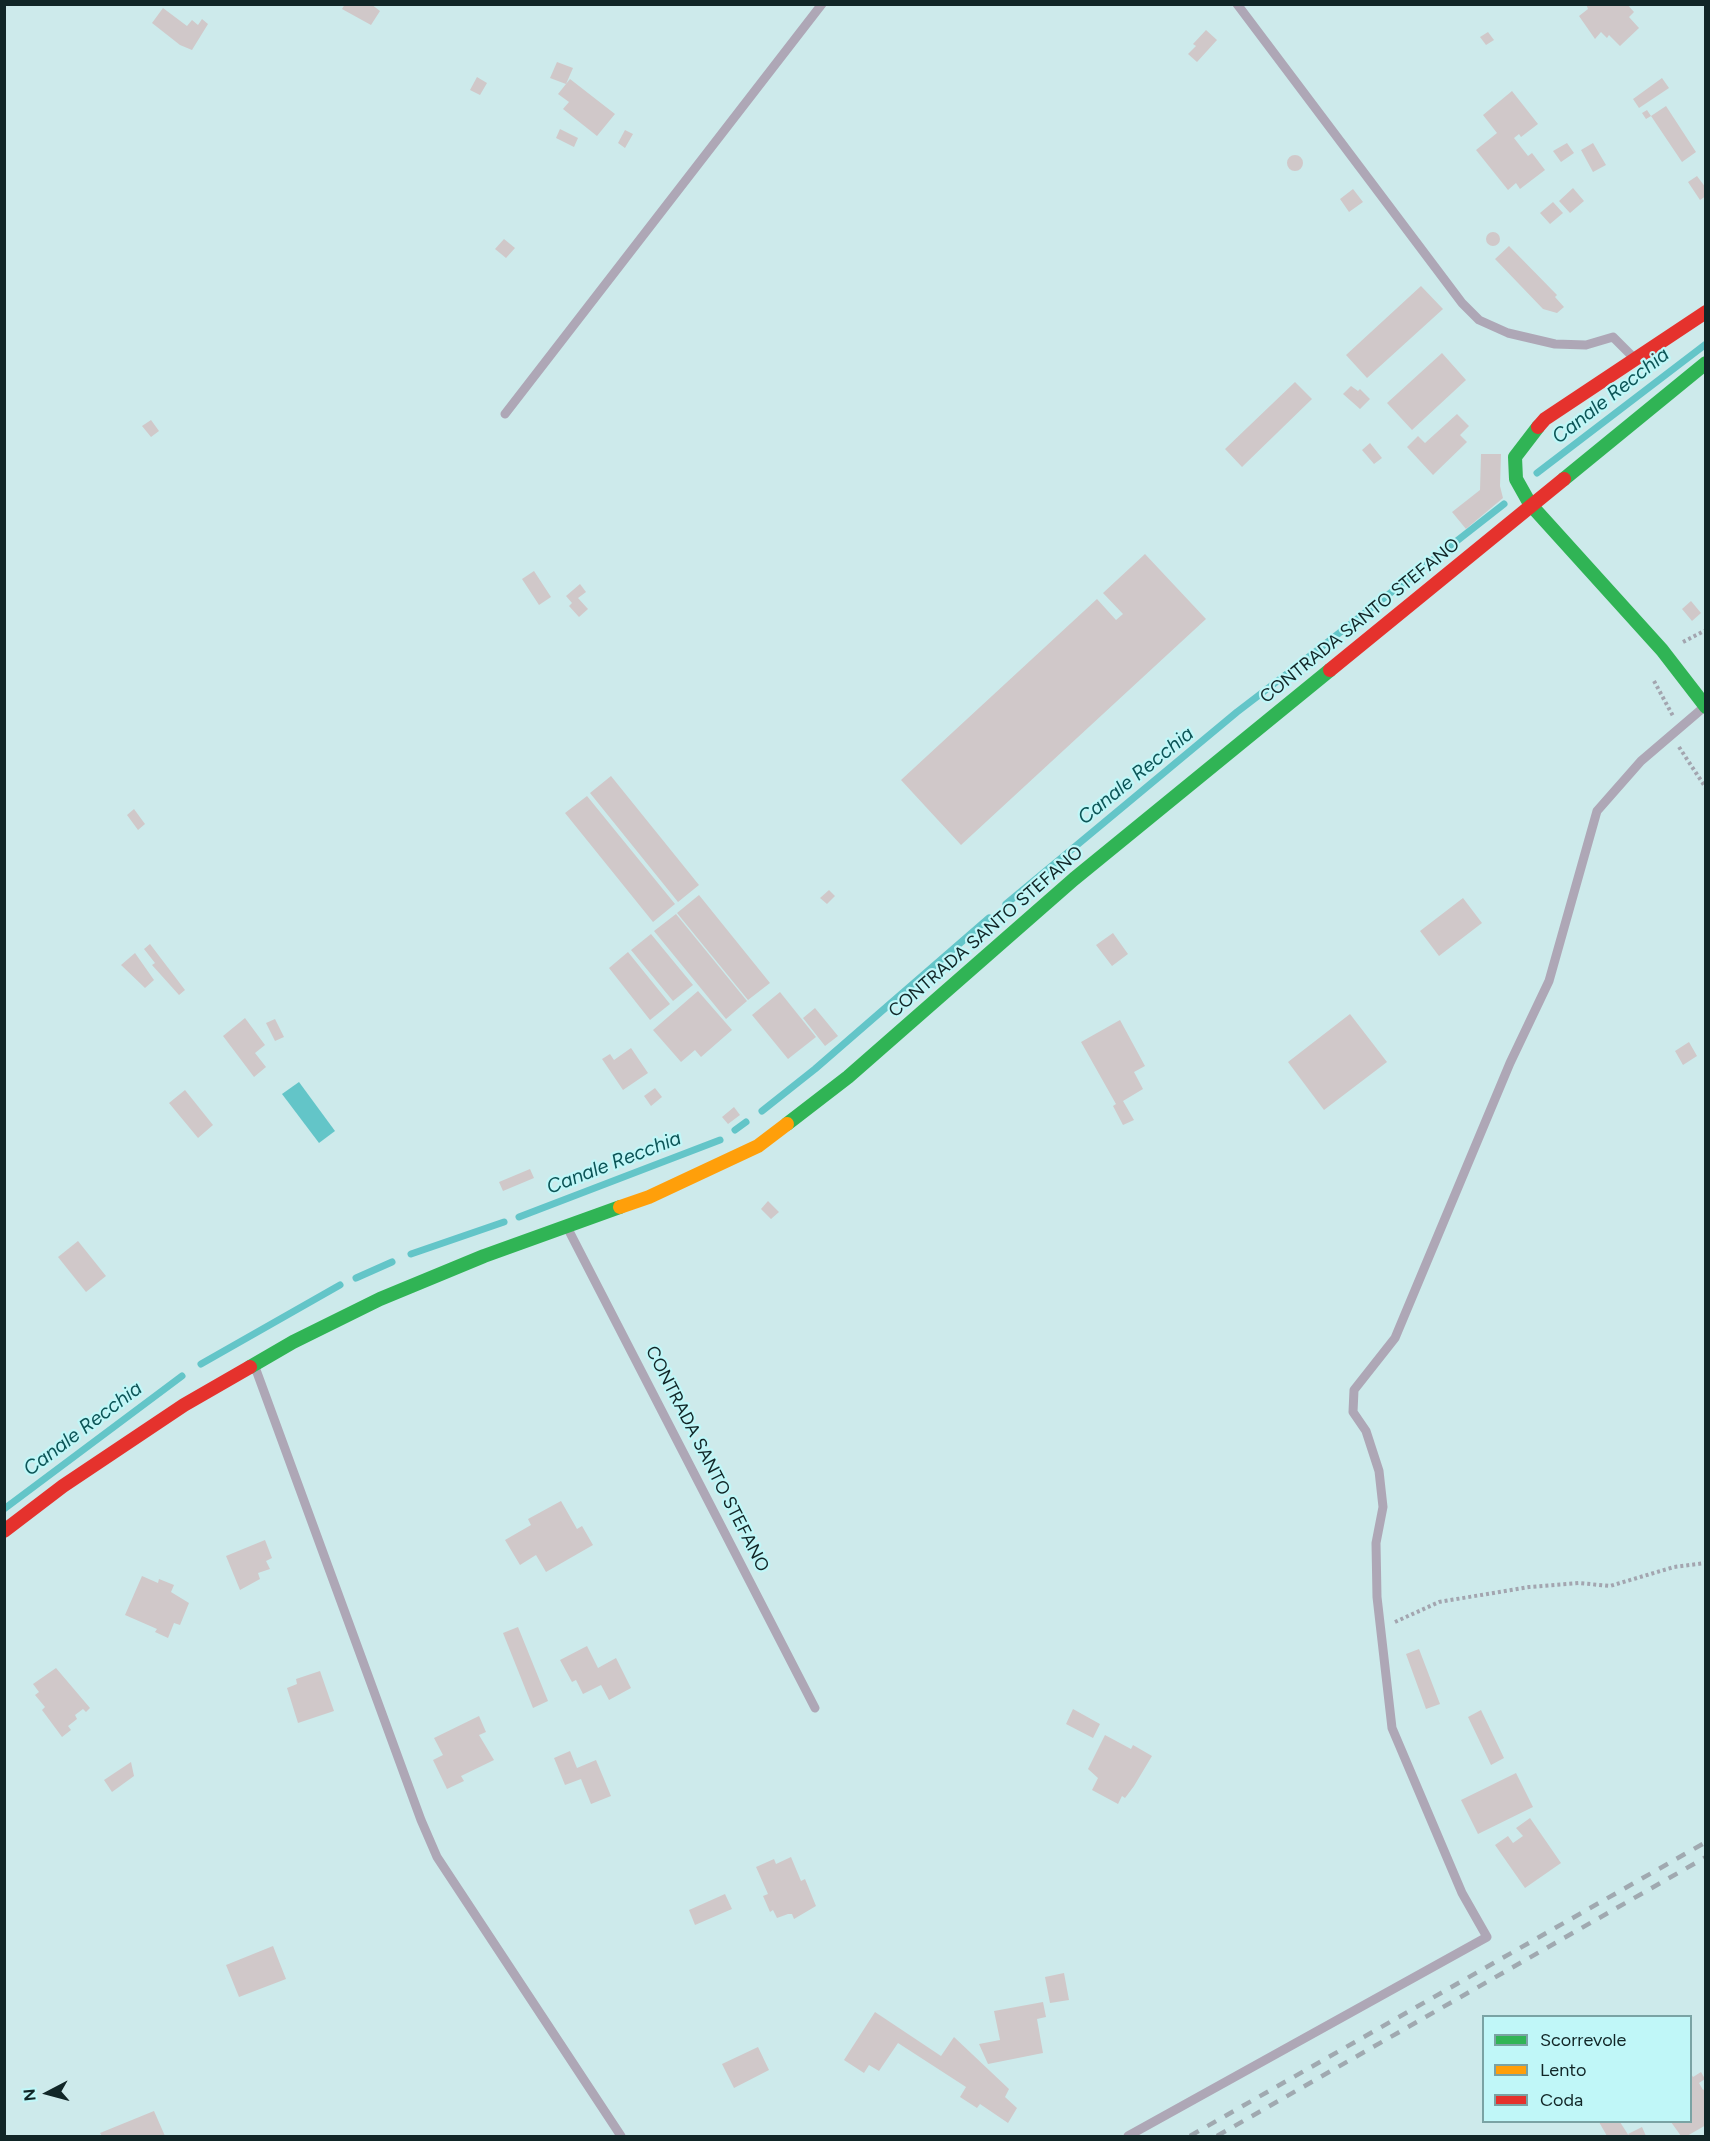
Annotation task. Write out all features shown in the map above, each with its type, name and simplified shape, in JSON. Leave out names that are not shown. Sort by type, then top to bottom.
[{"type":"street","points":[[1705,707],[1662,650],[1530,504],[1516,479],[1515,457],[1545,419],[1706,312]]},
{"type":"street","name":"CONTRADA SANTO STEFANO","points":[[4,1531],[63,1486],[175,1411],[254,1365],[380,1299],[484,1256],[649,1197],[758,1146],[848,1077],[1074,879],[1530,504],[1706,363]]},
{"type":"lane","points":[[505,414],[822,4]]},
{"type":"lane","points":[[1237,4],[1462,303],[1479,320],[1508,333],[1555,344],[1586,345],[1613,337],[1635,360]]},
{"type":"lane","points":[[1128,2136],[1487,1937],[1462,1893],[1392,1728],[1377,1597],[1376,1543],[1383,1507],[1379,1471],[1366,1431],[1353,1412],[1354,1390],[1395,1338],[1510,1063],[1549,981],[1597,811],[1641,761],[1705,707]]},
{"type":"lane","name":"CONTRADA SANTO STEFANO","points":[[567,1227],[815,1708]]},
{"type":"lane","points":[[254,1365],[421,1820],[437,1857],[621,2136]]},
{"type":"path","points":[[1652,677],[1672,713],[1678,746],[1706,788]]},
{"type":"path","points":[[1381,1629],[1439,1602],[1528,1587],[1579,1583],[1611,1586],[1674,1567],[1706,1563]]},
{"type":"water","points":[[299,1082],[335,1131],[319,1143],[282,1094]]},
{"type":"building","points":[[345,4],[371,4],[380,11],[371,25],[342,9]]},
{"type":"building","points":[[1586,4],[1627,4],[1634,12],[1629,17],[1639,28],[1620,46],[1609,35],[1607,38],[1601,32],[1595,39],[1579,16],[1588,9]]},
{"type":"building","points":[[163,8],[187,26],[192,20],[198,25],[202,19],[208,24],[192,50],[180,45],[152,23]]},
{"type":"building","points":[[1206,30],[1217,40],[1197,62],[1188,54],[1196,46],[1193,44]]},
{"type":"building","points":[[1488,32],[1494,40],[1486,45],[1480,37]]},
{"type":"building","points":[[557,62],[573,68],[566,84],[550,78]]},
{"type":"building","points":[[477,77],[487,83],[480,95],[470,90]]},
{"type":"building","points":[[1662,78],[1669,88],[1639,108],[1633,99]]},
{"type":"building","points":[[570,79],[615,114],[597,136],[563,109],[569,102],[558,94]]},
{"type":"building","points":[[1512,91],[1538,124],[1521,137],[1519,134],[1514,138],[1528,156],[1532,153],[1545,170],[1520,189],[1516,183],[1508,190],[1476,150],[1497,133],[1483,115]]},
{"type":"building","points":[[1666,106],[1696,152],[1682,162],[1651,116]]},
{"type":"building","points":[[1647,110],[1651,116],[1646,119],[1642,113]]},
{"type":"building","points":[[560,129],[578,138],[574,147],[556,138]]},
{"type":"building","points":[[625,130],[633,134],[625,148],[618,143]]},
{"type":"building","points":[[1567,143],[1574,153],[1561,162],[1553,151]]},
{"type":"building","points":[[1593,143],[1606,165],[1593,172],[1581,150]]},
{"type":"building","points":[[1292,155],[1298,155],[1303,163],[1301,169],[1292,171],[1287,166],[1287,160]]},
{"type":"building","points":[[1697,176],[1706,188],[1706,196],[1700,200],[1688,182]]},
{"type":"building","points":[[1573,188],[1584,201],[1570,213],[1559,201]]},
{"type":"building","points":[[1353,189],[1363,202],[1349,212],[1340,199]]},
{"type":"building","points":[[1553,202],[1563,213],[1550,224],[1540,213]]},
{"type":"building","points":[[1493,232],[1498,234],[1500,239],[1498,244],[1493,246],[1488,244],[1486,239],[1488,234]]},
{"type":"building","points":[[504,239],[515,248],[506,258],[495,249]]},
{"type":"building","points":[[1509,246],[1557,295],[1555,297],[1564,307],[1557,313],[1543,309],[1495,259]]},
{"type":"building","points":[[1421,286],[1443,309],[1367,378],[1346,355]]},
{"type":"building","points":[[1442,353],[1466,380],[1412,430],[1387,403]]},
{"type":"building","points":[[1295,382],[1312,399],[1242,467],[1225,449]]},
{"type":"building","points":[[1351,386],[1358,391],[1360,389],[1370,399],[1360,409],[1343,394]]},
{"type":"building","points":[[1457,414],[1469,426],[1460,435],[1467,442],[1433,475],[1407,447],[1418,436],[1425,443]]},
{"type":"building","points":[[151,420],[159,431],[151,437],[142,426]]},
{"type":"building","points":[[1370,443],[1382,458],[1374,464],[1362,450]]},
{"type":"building","points":[[1481,454],[1501,454],[1500,486],[1503,498],[1466,529],[1452,512],[1480,490]]},
{"type":"building","points":[[1145,554],[1206,619],[961,845],[901,780],[1097,599],[1116,620],[1123,614],[1103,593]]},
{"type":"building","points":[[534,571],[551,597],[539,605],[522,579]]},
{"type":"building","points":[[580,584],[586,592],[578,598],[588,609],[579,617],[569,606],[572,603],[566,596]]},
{"type":"building","points":[[1691,601],[1701,613],[1692,621],[1682,609]]},
{"type":"building","points":[[611,776],[699,885],[678,902],[590,793]]},
{"type":"building","points":[[587,796],[675,904],[653,922],[565,813]]},
{"type":"building","points":[[134,809],[145,824],[138,830],[127,815]]},
{"type":"building","points":[[829,890],[835,896],[827,904],[820,898]]},
{"type":"building","points":[[699,895],[770,983],[748,1000],[677,913]]},
{"type":"building","points":[[1463,898],[1482,923],[1439,956],[1420,931]]},
{"type":"building","points":[[676,914],[747,1001],[726,1019],[654,931]]},
{"type":"building","points":[[1113,933],[1128,954],[1112,966],[1096,945]]},
{"type":"building","points":[[651,934],[693,985],[673,1001],[631,950]]},
{"type":"building","points":[[150,944],[185,990],[179,995],[152,965],[155,963],[144,949]]},
{"type":"building","points":[[628,952],[670,1004],[650,1020],[609,968]]},
{"type":"building","points":[[135,953],[154,980],[145,988],[121,965]]},
{"type":"building","points":[[698,991],[732,1030],[701,1057],[695,1050],[681,1062],[653,1030]]},
{"type":"building","points":[[780,992],[816,1037],[788,1059],[752,1015]]},
{"type":"building","points":[[815,1008],[838,1036],[825,1046],[803,1018]]},
{"type":"building","points":[[1350,1014],[1387,1062],[1324,1110],[1288,1062]]},
{"type":"building","points":[[245,1018],[265,1045],[255,1053],[266,1067],[254,1077],[223,1036]]},
{"type":"building","points":[[275,1019],[284,1037],[275,1041],[266,1023]]},
{"type":"building","points":[[1120,1020],[1145,1066],[1134,1072],[1143,1089],[1123,1101],[1134,1120],[1123,1125],[1113,1106],[1116,1104],[1081,1042]]},
{"type":"building","points":[[1689,1042],[1697,1056],[1683,1065],[1675,1051]]},
{"type":"building","points":[[631,1048],[648,1073],[623,1090],[602,1059],[610,1054],[614,1060]]},
{"type":"building","points":[[655,1088],[662,1097],[651,1106],[644,1096]]},
{"type":"building","points":[[185,1090],[213,1125],[198,1138],[169,1103]]},
{"type":"building","points":[[734,1107],[740,1115],[728,1124],[722,1117]]},
{"type":"building","points":[[530,1169],[534,1178],[503,1191],[499,1182]]},
{"type":"building","points":[[768,1201],[779,1212],[771,1219],[761,1209]]},
{"type":"building","points":[[78,1241],[106,1276],[86,1292],[58,1257]]},
{"type":"building","points":[[561,1501],[577,1529],[582,1526],[593,1545],[546,1572],[536,1555],[520,1565],[505,1540],[531,1525],[528,1519]]},
{"type":"building","points":[[265,1540],[272,1558],[266,1561],[270,1569],[258,1573],[260,1579],[240,1590],[226,1556]]},
{"type":"building","points":[[142,1576],[158,1583],[159,1579],[174,1585],[171,1592],[189,1603],[180,1625],[174,1623],[168,1638],[155,1632],[157,1629],[125,1615]]},
{"type":"building","points":[[518,1627],[548,1701],[533,1708],[503,1633]]},
{"type":"building","points":[[587,1646],[598,1668],[616,1658],[631,1688],[609,1700],[601,1685],[583,1694],[576,1680],[572,1682],[560,1660]]},
{"type":"building","points":[[1419,1649],[1440,1704],[1426,1709],[1406,1654]]},
{"type":"building","points":[[56,1668],[90,1708],[86,1712],[83,1709],[75,1715],[77,1719],[68,1726],[71,1730],[62,1737],[42,1710],[45,1707],[35,1695],[39,1692],[33,1684]]},
{"type":"building","points":[[320,1671],[334,1711],[298,1723],[287,1688],[297,1684],[296,1679]]},
{"type":"building","points":[[1073,1709],[1100,1724],[1093,1738],[1066,1724]]},
{"type":"building","points":[[1481,1710],[1504,1758],[1491,1765],[1468,1717]]},
{"type":"building","points":[[479,1716],[486,1732],[479,1735],[494,1760],[461,1776],[464,1781],[447,1789],[433,1760],[443,1755],[434,1738]]},
{"type":"building","points":[[1105,1735],[1131,1749],[1133,1745],[1152,1756],[1134,1786],[1125,1798],[1122,1796],[1118,1804],[1092,1790],[1098,1778],[1088,1769]]},
{"type":"building","points":[[570,1751],[577,1768],[596,1760],[611,1796],[591,1804],[581,1779],[565,1785],[554,1758]]},
{"type":"building","points":[[131,1762],[134,1776],[112,1792],[104,1780]]},
{"type":"building","points":[[1516,1773],[1533,1807],[1478,1834],[1461,1800]]},
{"type":"building","points":[[1530,1818],[1561,1863],[1525,1888],[1495,1845],[1508,1836],[1513,1843],[1523,1836],[1516,1828]]},
{"type":"building","points":[[791,1857],[801,1881],[805,1879],[816,1906],[794,1919],[792,1914],[777,1918],[773,1910],[770,1912],[763,1896],[768,1894],[756,1867],[774,1859],[776,1864]]},
{"type":"building","points":[[725,1894],[732,1909],[695,1925],[689,1910]]},
{"type":"building","points":[[273,1946],[286,1979],[239,1997],[226,1965]]},
{"type":"building","points":[[1064,1973],[1069,2000],[1050,2003],[1045,1977]]},
{"type":"building","points":[[1043,2002],[1046,2017],[1037,2019],[1043,2053],[988,2064],[979,2044],[1000,2040],[994,2011]]},
{"type":"building","points":[[875,2012],[941,2056],[954,2037],[1009,2089],[1005,2097],[1017,2108],[1008,2123],[980,2104],[977,2108],[960,2097],[966,2087],[898,2043],[879,2071],[869,2065],[864,2073],[844,2060]]},
{"type":"building","points":[[758,2047],[769,2070],[734,2088],[722,2064]]},
{"type":"building","points":[[1701,2072],[1705,2079],[1699,2083],[1703,2090],[1706,2088],[1706,2125],[1687,2136],[1681,2136],[1672,2123],[1692,2123],[1692,2075],[1693,2077]]},
{"type":"building","points":[[154,2111],[165,2136],[102,2136],[100,2133]]},
{"type":"building","points":[[1600,2123],[1621,2123],[1629,2136],[1607,2136]]},
{"type":"building","points":[[1642,2127],[1646,2136],[1628,2134]]},
{"type":"waterway","name":"Canale Recchia","points":[[1537,473],[1706,344]]},
{"type":"waterway","name":"Canale Recchia","points":[[1306,659],[1504,504]]},
{"type":"waterway","name":"Canale Recchia","points":[[1006,904],[1237,712],[1288,673]]},
{"type":"waterway","name":"Canale Recchia","points":[[762,1111],[815,1069],[989,918]]},
{"type":"waterway","name":"Canale Recchia","points":[[735,1130],[746,1122]]},
{"type":"waterway","name":"Canale Recchia","points":[[519,1217],[720,1140]]},
{"type":"waterway","name":"Canale Recchia","points":[[411,1254],[504,1222]]},
{"type":"waterway","name":"Canale Recchia","points":[[356,1278],[392,1262]]},
{"type":"waterway","name":"Canale Recchia","points":[[201,1364],[340,1285]]},
{"type":"waterway","name":"Canale Recchia","points":[[4,1509],[182,1376]]},
{"type":"railway","points":[[1190,2136],[1706,1842]]},
{"type":"railway","points":[[1217,2136],[1706,1857]]},
{"type":"traffic: fast","points":[[1564,479],[1706,363]]},
{"type":"traffic: fast","points":[[1538,427],[1515,457],[1516,479],[1530,504],[1662,650],[1706,707]]},
{"type":"traffic: fast","points":[[787,1124],[848,1077],[1074,879],[1330,670]]},
{"type":"traffic: fast","points":[[250,1367],[293,1342],[380,1299],[484,1256],[620,1207]]},
{"type":"traffic: slow","points":[[620,1207],[649,1197],[758,1146],[787,1124]]},
{"type":"traffic: jam","points":[[1538,427],[1545,419],[1706,312]]},
{"type":"traffic: jam","points":[[1330,670],[1564,479]]},
{"type":"traffic: jam","points":[[4,1531],[63,1486],[184,1405],[250,1367]]}]
